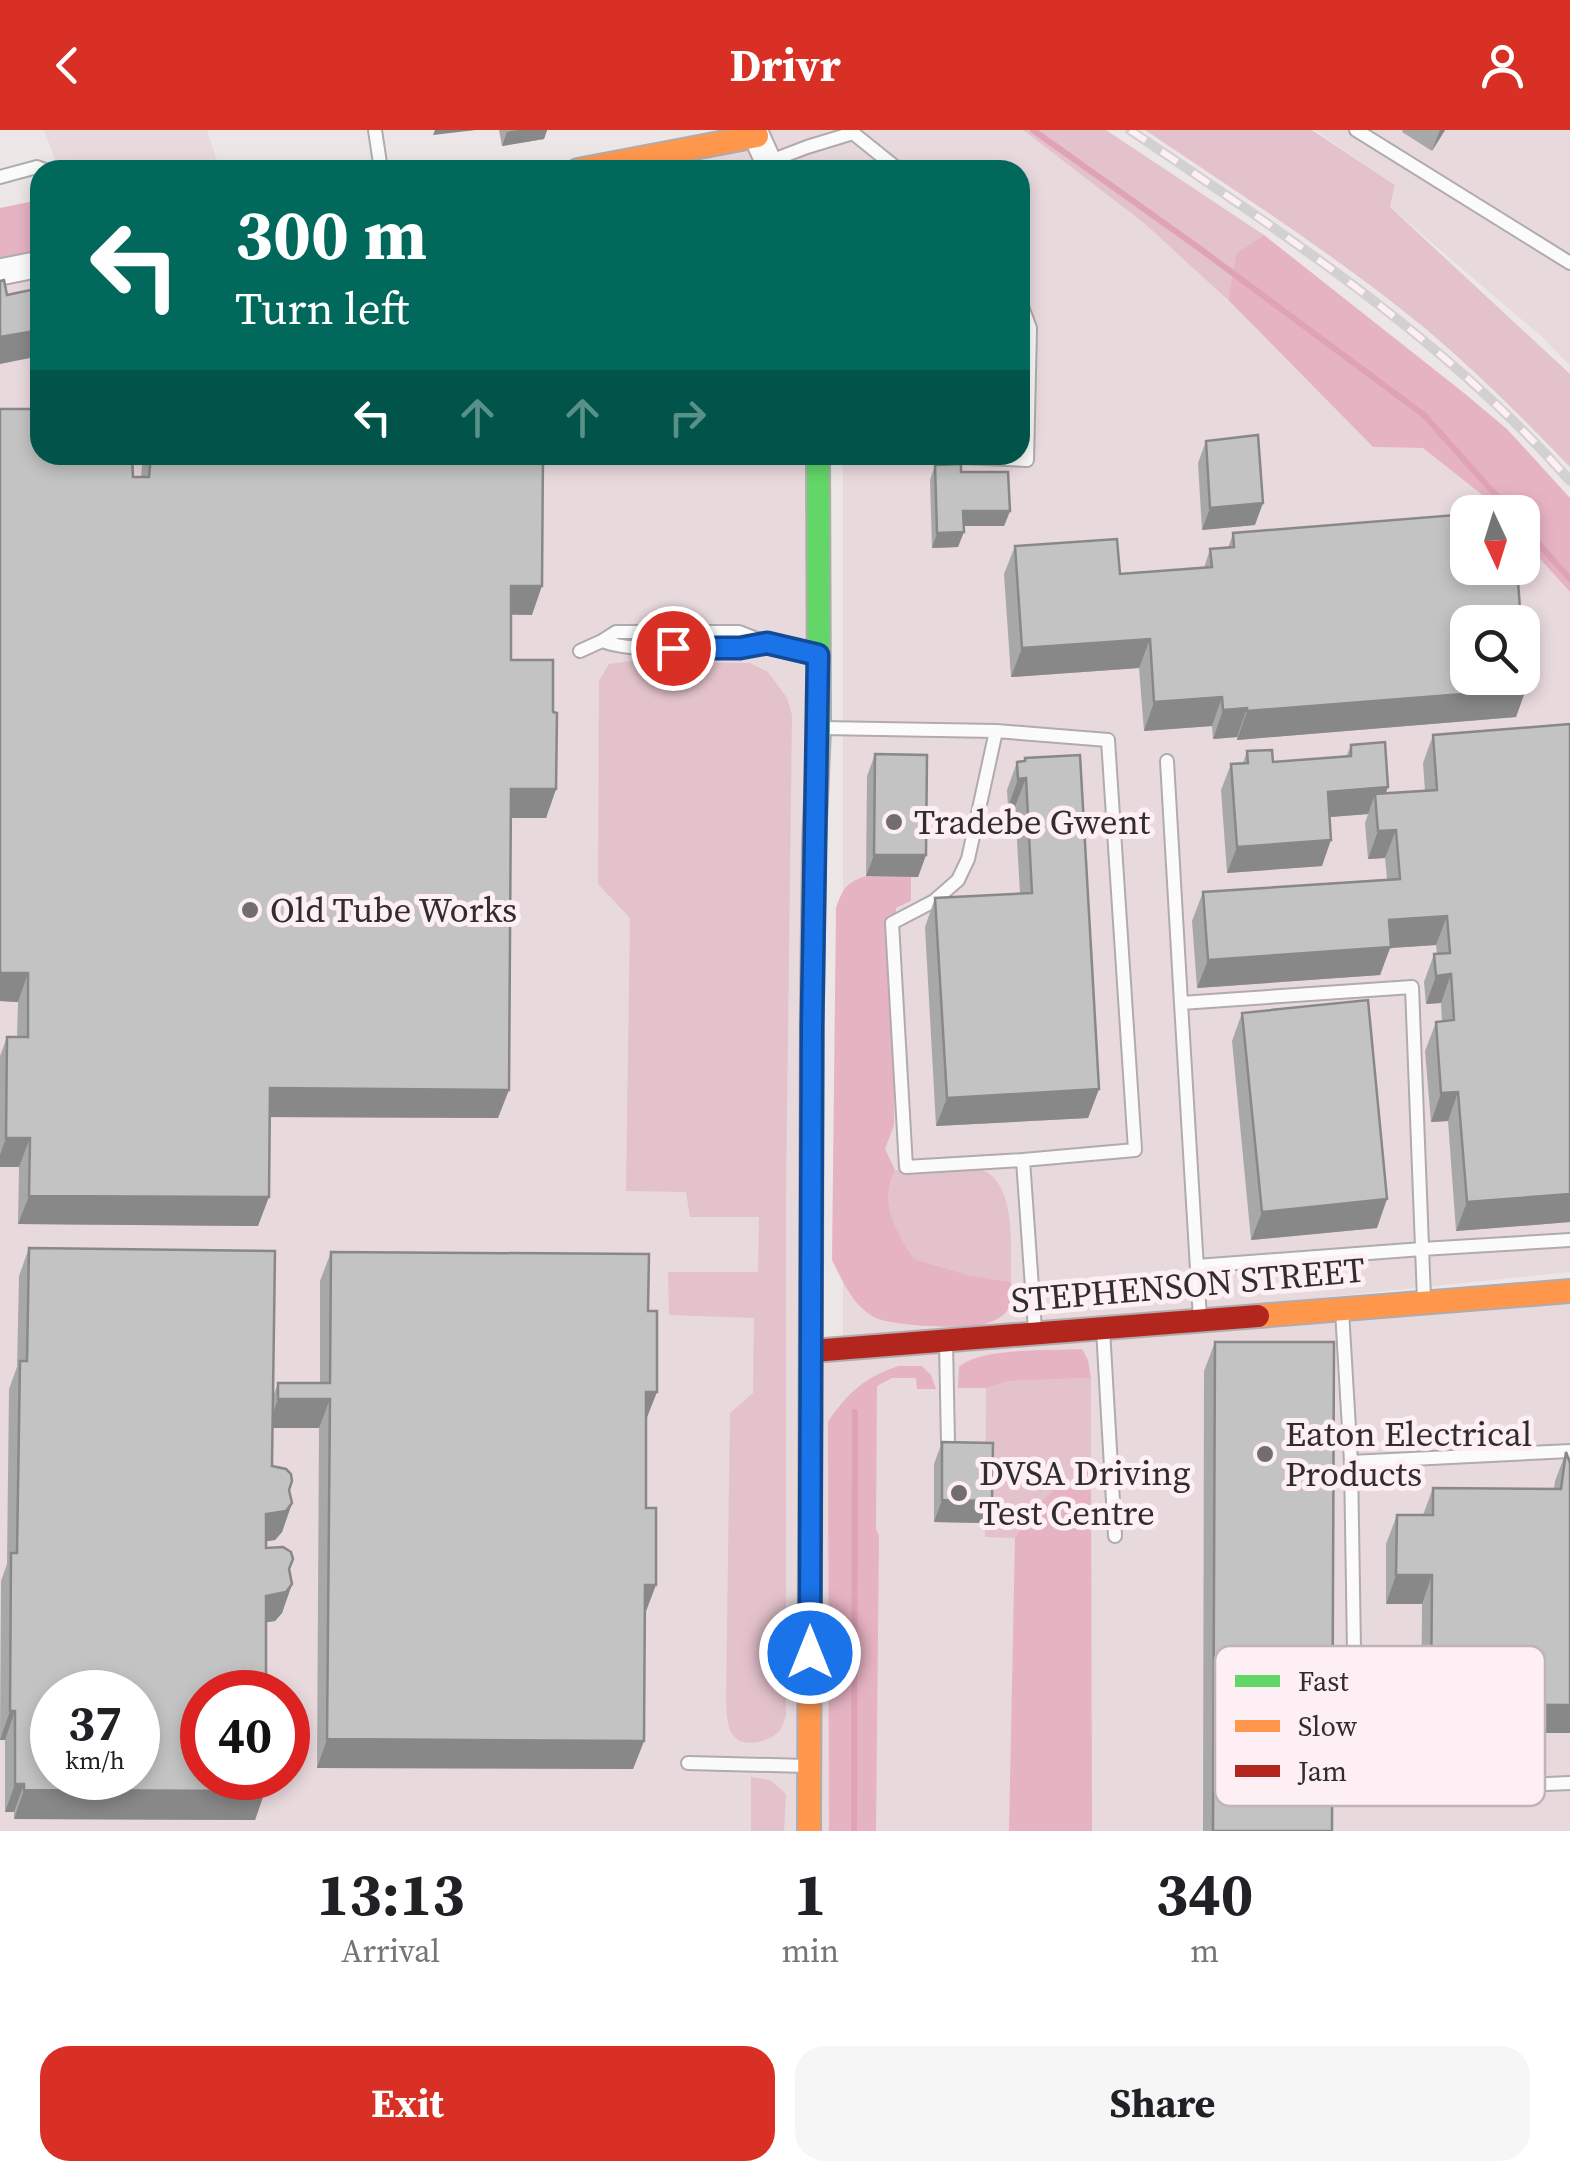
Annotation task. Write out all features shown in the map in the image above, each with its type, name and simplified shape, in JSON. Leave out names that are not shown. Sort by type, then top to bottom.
[{"type":"street","points":[[626,160],[756,133],[767,160]]},
{"type":"street","points":[[0,272],[30,266]]},
{"type":"street","points":[[809,1831],[818,465]]},
{"type":"street","name":"STEPHENSON STREET","points":[[812,1351],[1570,1291]]},
{"type":"lane","points":[[375,130],[380,160]]},
{"type":"lane","points":[[1356,130],[1570,263]]},
{"type":"lane","points":[[785,160],[853,133],[887,160]]},
{"type":"lane","points":[[0,177],[30,169]]},
{"type":"lane","points":[[580,652],[602,641],[618,646],[673,648],[740,648],[767,643],[818,655]]},
{"type":"lane","points":[[819,728],[996,731],[1108,740],[1135,1150],[906,1168],[892,923],[934,901],[958,880],[968,859],[996,731]]},
{"type":"lane","points":[[1167,761],[1200,1319]]},
{"type":"lane","points":[[1182,1003],[1412,987],[1424,1302]]},
{"type":"lane","points":[[1023,1160],[1035,1332]]},
{"type":"lane","points":[[1196,1266],[1570,1240]]},
{"type":"lane","points":[[1342,1308],[1351,1462],[1354,1646]]},
{"type":"lane","points":[[1103,1327],[1115,1536]]},
{"type":"lane","points":[[946,1340],[948,1443]]},
{"type":"lane","points":[[1351,1462],[1570,1451]]},
{"type":"lane","points":[[688,1764],[810,1766]]},
{"type":"lane","points":[[1545,1785],[1570,1784]]},
{"type":"shaded area","points":[[44,130],[207,130],[217,160],[55,160]]},
{"type":"shaded area","points":[[751,130],[1023,130],[1144,223],[1211,284],[1373,447],[1423,448],[1482,495],[1450,495],[1450,585],[1540,585],[1540,559],[1570,592],[1570,1272],[884,1343],[1570,1299],[1570,1831],[0,1831],[0,272],[30,266],[30,465],[818,465],[812,1350],[843,1346],[843,465],[1030,465],[1030,160],[621,160]]},
{"type":"shaded area","points":[[1023,130],[1106,130],[1264,235],[1236,253],[1228,300],[1144,223]]},
{"type":"shaded area","points":[[1145,130],[1312,130],[1395,185],[1390,207],[1570,374],[1570,467],[1482,379],[1393,302]]},
{"type":"shaded area","points":[[1315,130],[1570,130],[1570,366],[1541,336],[1390,207],[1395,185]]},
{"type":"shaded area","points":[[30,202],[30,266],[0,272],[0,208]]},
{"type":"shaded area","points":[[1264,235],[1507,429],[1570,498],[1570,592],[1540,559],[1540,495],[1482,495],[1423,448],[1373,447],[1228,300],[1236,253]]},
{"type":"shaded area","points":[[750,663],[768,672],[787,698],[792,715],[786,1193],[786,1715],[776,1734],[752,1743],[733,1735],[726,1700],[730,1413],[753,1393],[754,1318],[669,1315],[668,1272],[758,1272],[759,1217],[690,1217],[686,1192],[626,1191],[630,918],[598,884],[599,681],[609,664]]},
{"type":"shaded area","points":[[866,876],[911,877],[911,901],[896,908],[894,1125],[885,1149],[895,1170],[890,1182],[891,1216],[914,1259],[968,1275],[1011,1282],[1008,1309],[986,1324],[941,1327],[872,1316],[853,1298],[832,1260],[836,908],[846,888]]},
{"type":"shaded area","points":[[980,1169],[992,1176],[1006,1202],[1011,1282],[968,1275],[913,1259],[891,1216],[890,1182],[895,1170]]},
{"type":"shaded area","points":[[1082,1349],[1091,1378],[1009,1381],[986,1388],[958,1388],[959,1367],[983,1356]]},
{"type":"shaded area","points":[[899,1366],[922,1366],[931,1375],[936,1389],[917,1389],[916,1378],[892,1378],[877,1386],[876,1831],[829,1831],[828,1422],[858,1387]]},
{"type":"shaded area","points":[[1091,1378],[1091,1470],[1047,1496],[1015,1538],[985,1537],[986,1388],[1009,1381]]},
{"type":"shaded area","points":[[1091,1470],[1092,1831],[1009,1831],[1015,1538],[1047,1496]]},
{"type":"shaded area","points":[[751,1777],[770,1780],[786,1794],[784,1831],[751,1831]]},
{"type":"building","points":[[4,280],[7,295],[30,290],[30,332],[0,337],[0,281]]},
{"type":"building","name":"Old Tube Works","points":[[0,409],[30,409],[30,465],[132,465],[133,477],[149,477],[150,465],[543,465],[542,586],[511,586],[511,660],[553,660],[556,789],[511,789],[509,1090],[270,1088],[269,1197],[29,1196],[30,1138],[6,1138],[7,1037],[28,1037],[28,973],[0,973]]},
{"type":"building","points":[[1258,435],[1263,503],[1210,508],[1206,441]]},
{"type":"building","points":[[935,465],[961,465],[961,472],[1008,472],[1010,511],[963,511],[964,532],[937,533]]},
{"type":"building","points":[[1450,515],[1450,585],[1518,585],[1520,605],[1450,605],[1450,695],[1223,710],[1222,697],[1154,702],[1150,639],[1022,648],[1015,546],[1117,539],[1120,574],[1212,567],[1210,549],[1234,547],[1233,533]]},
{"type":"building","points":[[1570,724],[1570,1194],[1467,1202],[1458,1092],[1441,1093],[1436,1022],[1454,1020],[1451,974],[1436,976],[1434,954],[1450,953],[1447,916],[1389,920],[1391,947],[1208,960],[1203,892],[1400,879],[1396,830],[1378,831],[1375,794],[1437,790],[1433,735]]},
{"type":"building","points":[[1385,742],[1388,787],[1328,792],[1331,840],[1237,847],[1231,764],[1248,763],[1247,751],[1272,750],[1273,762],[1351,756],[1351,745]]},
{"type":"building","points":[[875,754],[927,755],[926,855],[874,855]]},
{"type":"building","points":[[1080,755],[1099,1089],[947,1098],[935,898],[1032,893],[1026,778],[1018,779],[1017,762],[1025,758]]},
{"type":"building","points":[[1368,1000],[1387,1199],[1262,1212],[1242,1013]]},
{"type":"building","points":[[29,1248],[275,1251],[272,1466],[291,1474],[292,1503],[286,1511],[266,1514],[266,1548],[283,1547],[291,1552],[292,1584],[286,1592],[266,1596],[266,1670],[180,1670],[180,1791],[160,1791],[160,1670],[30,1670],[30,1790],[24,1790],[24,1784],[15,1784],[15,1711],[10,1711],[11,1553],[17,1553],[20,1361],[27,1361]]},
{"type":"building","points":[[331,1252],[649,1254],[648,1311],[657,1311],[657,1392],[646,1392],[646,1508],[656,1508],[656,1585],[645,1585],[644,1741],[327,1739],[330,1399],[278,1399],[278,1383],[330,1383]]},
{"type":"building","points":[[1215,1342],[1334,1342],[1333,1646],[1215,1646],[1215,1806],[1332,1806],[1332,1831],[1213,1831]]},
{"type":"building","points":[[942,1442],[993,1443],[992,1501],[942,1500]]},
{"type":"building","points":[[1566,1452],[1570,1463],[1570,1705],[1545,1705],[1545,1646],[1431,1646],[1432,1575],[1396,1575],[1397,1515],[1433,1515],[1433,1488],[1561,1489]]},
{"type":"waterway","points":[[1033,130],[1424,415],[1496,495]]},
{"type":"waterway","points":[[1540,545],[1570,579]]},
{"type":"waterway","points":[[854,1831],[855,1412]]},
{"type":"railway","points":[[1130,130],[1305,250],[1417,335],[1522,429],[1570,481]]},
{"type":"traffic: fast","points":[[812,1004],[819,728],[818,465]]},
{"type":"traffic: slow","points":[[631,160],[757,136]]},
{"type":"traffic: slow","points":[[809,1831],[812,1004]]},
{"type":"traffic: slow","points":[[1258,1316],[1570,1291]]},
{"type":"traffic: jam","points":[[812,1351],[1258,1316]]},
{"type":"place","name":"Tradebe Gwent","points":[[894,822]]},
{"type":"place","name":"Old Tube Works","points":[[250,910]]},
{"type":"place","name":"Eaton Electrical Products","points":[[1265,1454]]},
{"type":"place","name":"DVSA Driving Test Centre","points":[[959,1493]]},
{"type":"route","points":[[673,648],[740,648],[767,643],[818,655],[812,1021],[810,1653]]}]
